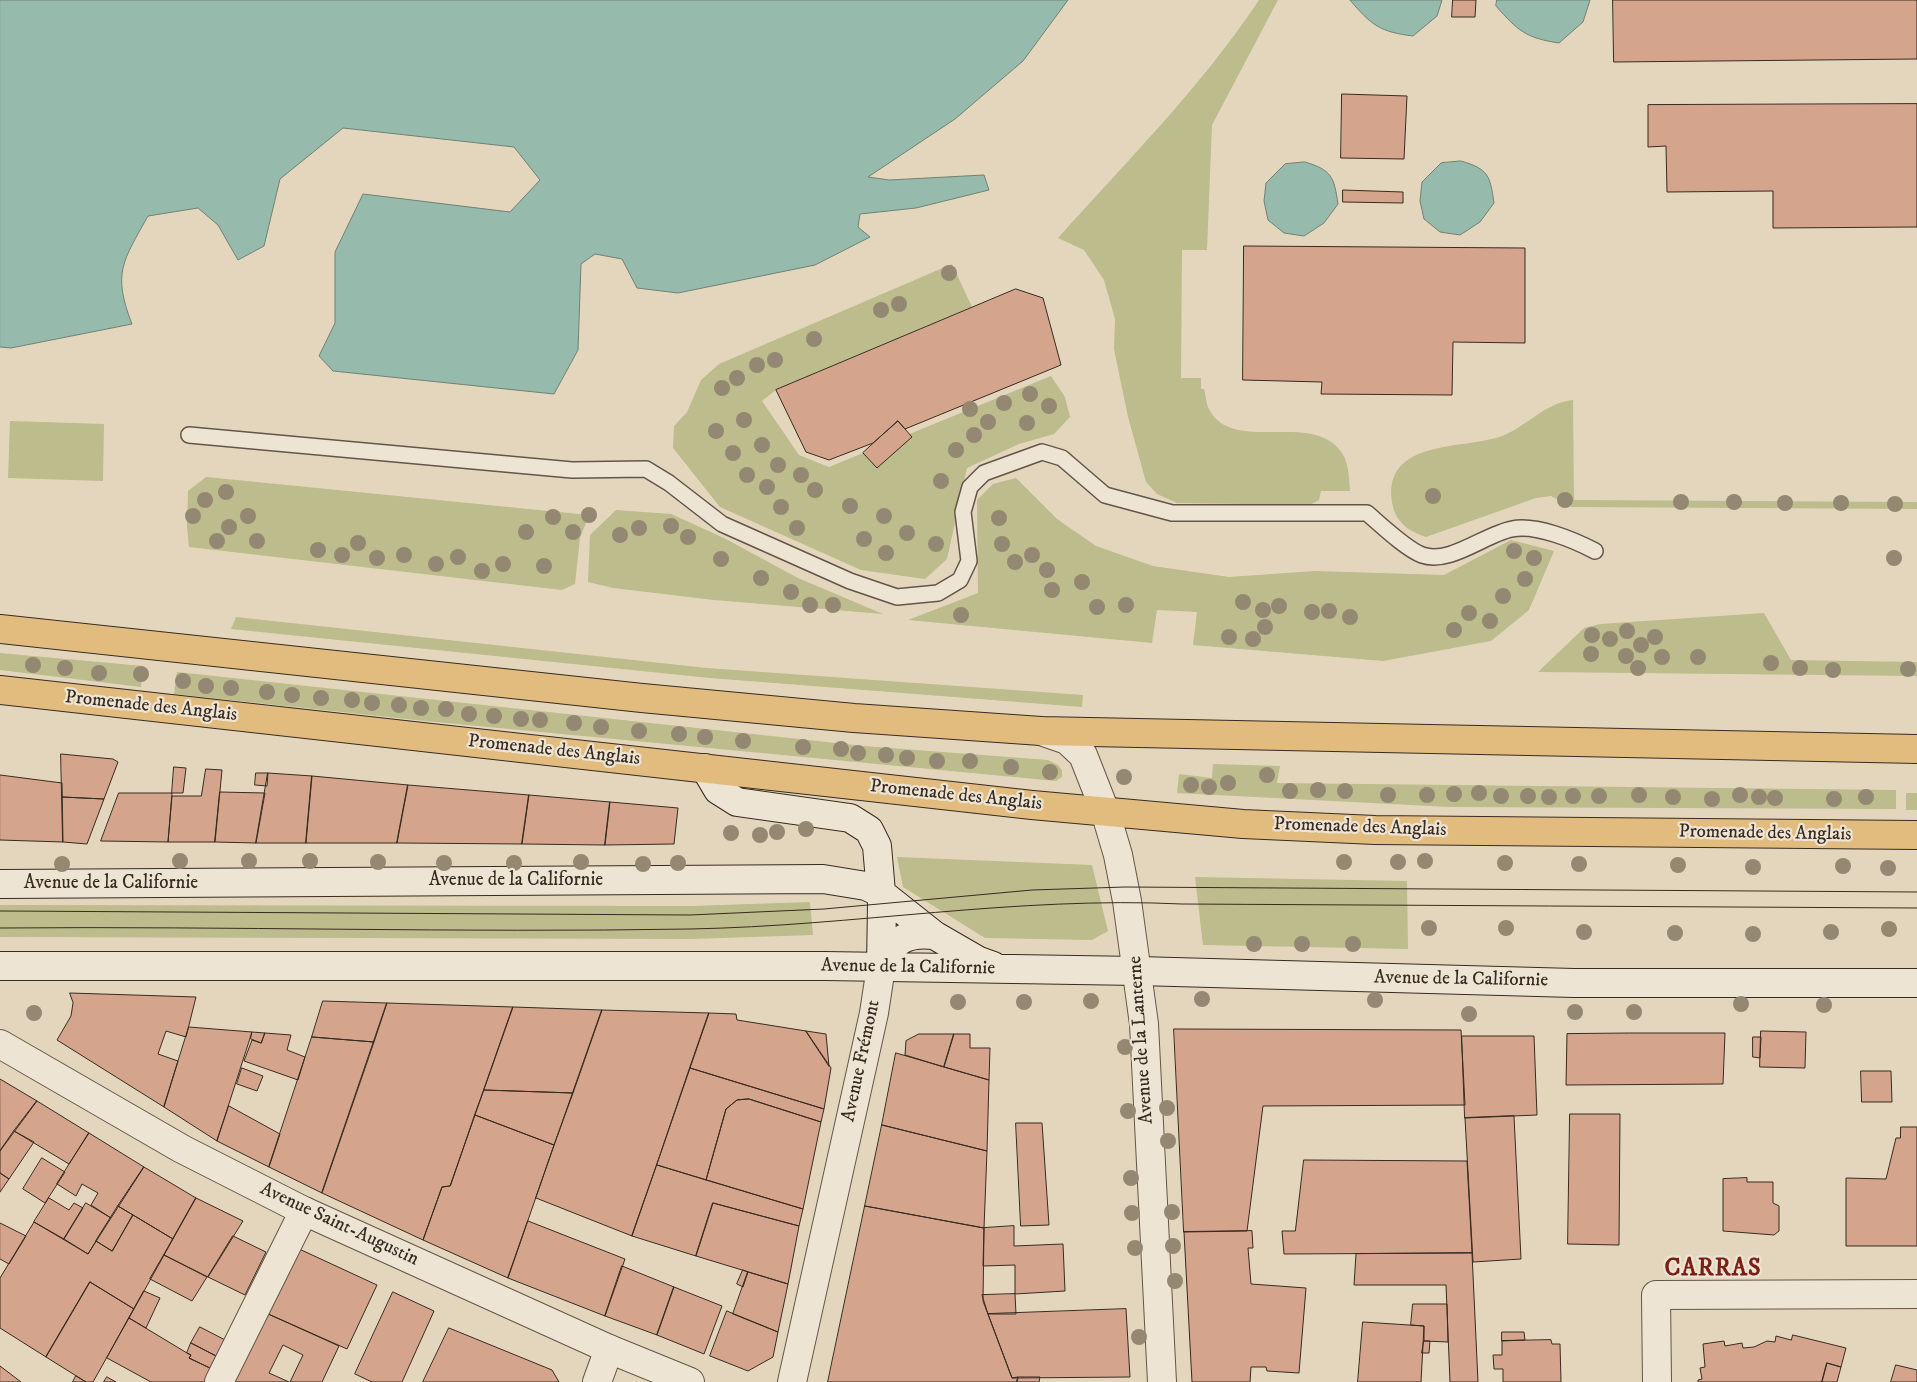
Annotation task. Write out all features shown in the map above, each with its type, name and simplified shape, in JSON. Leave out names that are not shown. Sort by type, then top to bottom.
[{"type":"main road","points":[[0,629],[642,698],[854,718],[1041,731],[1917,749]]},
{"type":"main road","name":"Promenade des Anglais","points":[[0,690],[1032,805],[1105,810],[1244,824],[1375,830],[1917,836]]},
{"type":"main road","name":"Avenue de la Lanterne","points":[[1041,731],[1067,740],[1083,755],[1105,810],[1118,855],[1138,971],[1144,1024],[1162,1382]]},
{"type":"main road","name":"Avenue Frémont","points":[[705,768],[718,790],[737,802],[850,818],[869,830],[877,846],[881,893],[882,967],[874,1013],[792,1382]]},
{"type":"main road","name":"Avenue de la Californie","points":[[0,884],[823,878],[866,886],[881,893],[934,935],[979,961],[1006,970]]},
{"type":"main road","points":[[882,967],[889,949],[900,941],[920,933],[934,935]]},
{"type":"main road","name":"Avenue de la Californie","points":[[0,966],[882,967],[1138,971],[1574,983],[1917,983]]},
{"type":"main road","name":"Avenue Saint-Augustin","points":[[0,1044],[182,1149],[304,1211],[609,1349],[690,1382]]},
{"type":"main road","points":[[218,1382],[304,1211]]},
{"type":"main road","points":[[1658,1382],[1656,1296],[1917,1294]]},
{"type":"main road","points":[[597,1382],[609,1349]]},
{"type":"lane","points":[[189,435],[572,470],[646,469],[669,483],[722,524],[850,581],[897,597],[938,593],[960,580],[968,561],[963,512],[970,487],[984,473],[1042,452],[1062,458],[1105,496],[1172,513],[1367,513],[1391,534],[1422,555],[1448,556],[1512,528],[1546,531],[1576,541],[1596,551]]},
{"type":"green space","points":[[1259,0],[1278,0],[1212,125],[1207,250],[1182,250],[1181,378],[1201,378],[1201,389],[1204,389],[1210,411],[1222,423],[1237,430],[1313,434],[1329,441],[1342,453],[1346,461],[1350,491],[1321,491],[1319,500],[1310,505],[1177,503],[1157,494],[1146,482],[1128,417],[1114,349],[1115,319],[1104,280],[1084,250],[1058,238],[1189,93],[1237,32]]},
{"type":"green space","points":[[952,264],[972,307],[776,390],[762,401],[799,455],[829,467],[1051,376],[1065,397],[1070,417],[1054,434],[1019,444],[967,468],[947,559],[925,579],[861,570],[720,507],[673,448],[674,426],[687,412],[701,380],[719,364]]},
{"type":"green space","points":[[1573,400],[1574,500],[1917,502],[1917,509],[1572,507],[1551,496],[1536,498],[1426,537],[1408,529],[1399,520],[1392,502],[1393,481],[1400,467],[1413,457],[1430,450],[1502,436],[1520,427],[1553,405]]},
{"type":"green space","points":[[10,421],[104,424],[103,481],[8,478]]},
{"type":"green space","points":[[206,477],[589,515],[580,538],[575,584],[562,590],[189,547],[187,527],[188,491]]},
{"type":"green space","points":[[1016,478],[1057,519],[1096,546],[1153,566],[1229,577],[1315,571],[1444,575],[1511,540],[1554,551],[1529,610],[1491,641],[1383,661],[1193,645],[1197,612],[1157,610],[1152,643],[908,620],[978,593],[977,500],[993,484]]},
{"type":"green space","points":[[616,510],[671,514],[724,538],[798,578],[883,614],[714,600],[613,588],[588,582],[590,535]]},
{"type":"green space","points":[[1764,613],[1791,660],[1917,662],[1917,676],[1538,672],[1584,628],[1600,624]]},
{"type":"green space","points":[[236,617],[707,668],[1083,695],[1082,707],[710,678],[231,629]]},
{"type":"green space","points":[[0,653],[143,666],[141,687],[0,670]]},
{"type":"green space","points":[[177,672],[864,746],[1048,760],[1058,765],[1062,770],[1062,777],[1056,781],[425,721],[174,694]]},
{"type":"green space","points":[[1213,764],[1280,766],[1277,783],[1896,790],[1896,809],[1449,807],[1177,793],[1179,774],[1212,778]]},
{"type":"green space","points":[[1906,793],[1917,793],[1917,810],[1906,810]]},
{"type":"green space","points":[[897,857],[1092,865],[1108,931],[1092,940],[985,938],[903,887]]},
{"type":"green space","points":[[1195,877],[1407,881],[1408,949],[1203,945]]},
{"type":"green space","points":[[810,902],[813,935],[690,939],[0,937],[0,905],[691,906]]},
{"type":"shaded area","points":[[0,0],[1068,0],[1023,61],[955,119],[868,177],[889,180],[984,175],[989,190],[916,208],[860,214],[858,227],[870,237],[815,265],[678,293],[637,288],[622,259],[595,254],[581,264],[578,350],[554,394],[333,371],[319,356],[335,323],[335,252],[363,194],[510,212],[540,180],[514,147],[343,128],[280,179],[264,246],[238,260],[218,225],[198,208],[148,216],[132,245],[123,268],[123,292],[132,324],[11,348],[0,347]]},
{"type":"shaded area","points":[[1350,0],[1442,0],[1437,16],[1413,36],[1392,32],[1377,26],[1364,16]]},
{"type":"shaded area","points":[[1497,0],[1590,0],[1583,22],[1559,43],[1538,39],[1523,32],[1510,22],[1496,6]]},
{"type":"shaded area","points":[[1461,161],[1477,167],[1487,175],[1494,203],[1480,222],[1460,235],[1440,232],[1424,219],[1420,201],[1422,182],[1441,163]]},
{"type":"shaded area","points":[[1305,162],[1321,168],[1330,176],[1335,187],[1338,204],[1324,223],[1304,236],[1284,233],[1268,220],[1264,201],[1266,183],[1285,164]]},
{"type":"building","points":[[1453,0],[1476,0],[1475,17],[1452,17]]},
{"type":"building","points":[[1613,0],[1917,0],[1917,59],[1614,62]]},
{"type":"building","points":[[1342,94],[1407,96],[1404,159],[1341,158]]},
{"type":"building","points":[[1917,104],[1917,227],[1773,228],[1773,191],[1667,192],[1666,146],[1648,147],[1648,105]]},
{"type":"building","points":[[1343,190],[1403,192],[1403,203],[1343,202]]},
{"type":"building","points":[[1244,246],[1525,248],[1525,343],[1453,342],[1452,395],[1321,394],[1322,382],[1243,380]]},
{"type":"building","points":[[1016,289],[1043,298],[1061,365],[905,429],[898,421],[873,443],[829,460],[806,452],[776,390]]},
{"type":"building","points":[[898,421],[912,437],[877,468],[863,453]]},
{"type":"building","points":[[61,754],[113,759],[118,762],[104,799],[62,797]]},
{"type":"building","points":[[174,767],[186,768],[183,793],[172,793]]},
{"type":"building","points":[[206,769],[222,770],[215,842],[168,842],[172,796],[201,796]]},
{"type":"building","points":[[256,773],[268,773],[267,786],[255,785]]},
{"type":"building","points":[[268,773],[312,776],[306,843],[256,843]]},
{"type":"building","points":[[0,775],[62,783],[63,842],[0,840]]},
{"type":"building","points":[[312,776],[408,785],[397,843],[306,843]]},
{"type":"building","points":[[408,785],[529,795],[522,844],[397,843]]},
{"type":"building","points":[[220,792],[265,793],[256,843],[215,842]]},
{"type":"building","points":[[119,793],[172,793],[168,842],[101,841]]},
{"type":"building","points":[[529,795],[610,802],[605,845],[522,844]]},
{"type":"building","points":[[62,797],[104,799],[87,844],[63,842]]},
{"type":"building","points":[[610,802],[678,808],[674,844],[605,845]]},
{"type":"building","points":[[70,993],[196,997],[186,1037],[166,1031],[158,1054],[178,1061],[164,1107],[57,1040],[71,1016],[73,1003]]},
{"type":"building","points":[[323,1001],[387,1003],[374,1042],[312,1037]]},
{"type":"building","points":[[387,1003],[513,1007],[450,1186],[442,1187],[423,1240],[322,1193]]},
{"type":"building","points":[[513,1007],[602,1010],[573,1093],[484,1090]]},
{"type":"building","points":[[602,1010],[709,1013],[632,1236],[536,1198]]},
{"type":"building","points":[[709,1013],[736,1014],[737,1020],[806,1031],[831,1068],[824,1109],[690,1068]]},
{"type":"building","points":[[189,1027],[252,1032],[217,1141],[164,1107]]},
{"type":"building","points":[[1174,1029],[1461,1030],[1465,1105],[1263,1106],[1247,1231],[1184,1232]]},
{"type":"building","points":[[806,1031],[826,1034],[829,1066]]},
{"type":"building","points":[[1761,1031],[1806,1032],[1805,1068],[1760,1067]]},
{"type":"building","points":[[252,1032],[265,1033],[261,1043],[251,1039]]},
{"type":"building","points":[[265,1033],[291,1035],[287,1050],[305,1057],[298,1080],[244,1061],[252,1040],[261,1043]]},
{"type":"building","points":[[1725,1033],[1723,1084],[1566,1085],[1567,1034]]},
{"type":"building","points":[[919,1034],[954,1034],[944,1067],[905,1055],[906,1041]]},
{"type":"building","points":[[954,1034],[970,1034],[970,1048],[990,1048],[989,1080],[944,1067]]},
{"type":"building","points":[[1462,1036],[1534,1036],[1537,1115],[1465,1118]]},
{"type":"building","points":[[312,1037],[374,1042],[322,1193],[269,1167]]},
{"type":"building","points":[[1753,1037],[1761,1037],[1760,1058],[1753,1057]]},
{"type":"building","points":[[896,1053],[989,1080],[987,1151],[882,1125]]},
{"type":"building","points":[[242,1068],[263,1076],[257,1091],[237,1084]]},
{"type":"building","points":[[690,1068],[824,1109],[821,1122],[749,1099],[737,1100],[726,1109],[706,1180],[657,1165]]},
{"type":"building","points":[[1861,1071],[1891,1071],[1892,1102],[1862,1102]]},
{"type":"building","points":[[0,1079],[37,1101],[0,1151]]},
{"type":"building","points":[[484,1090],[573,1093],[554,1145],[475,1115]]},
{"type":"building","points":[[749,1099],[821,1122],[803,1209],[706,1180],[726,1109],[737,1100]]},
{"type":"building","points":[[37,1101],[89,1133],[69,1164],[14,1131]]},
{"type":"building","points":[[229,1106],[280,1134],[269,1167],[217,1141]]},
{"type":"building","points":[[1570,1114],[1620,1114],[1619,1245],[1568,1244]]},
{"type":"building","points":[[475,1115],[554,1145],[508,1278],[423,1240],[442,1187],[450,1186]]},
{"type":"building","points":[[1514,1116],[1521,1259],[1473,1262],[1465,1118]]},
{"type":"building","points":[[1016,1123],[1042,1123],[1049,1225],[1021,1226]]},
{"type":"building","points":[[882,1125],[987,1151],[984,1228],[865,1206]]},
{"type":"building","points":[[1901,1127],[1917,1127],[1917,1246],[1846,1246],[1846,1178],[1886,1179],[1896,1138],[1900,1138]]},
{"type":"building","points":[[14,1131],[34,1142],[9,1179],[0,1173],[0,1151]]},
{"type":"building","points":[[89,1133],[144,1167],[111,1218],[91,1205],[98,1193],[82,1184],[76,1196],[57,1184]]},
{"type":"building","points":[[42,1158],[65,1172],[45,1203],[23,1189]]},
{"type":"building","points":[[1304,1160],[1467,1161],[1472,1253],[1284,1254],[1282,1231],[1295,1231]]},
{"type":"building","points":[[657,1165],[803,1209],[799,1226],[713,1203],[696,1256],[632,1236]]},
{"type":"building","points":[[144,1167],[196,1198],[173,1239],[118,1206]]},
{"type":"building","points":[[0,1173],[9,1179],[0,1192]]},
{"type":"building","points":[[1747,1178],[1747,1182],[1773,1182],[1773,1203],[1779,1206],[1779,1231],[1774,1235],[1723,1231],[1723,1179]]},
{"type":"building","points":[[49,1198],[69,1210],[74,1203],[83,1208],[64,1239],[34,1222]]},
{"type":"building","points":[[196,1198],[243,1221],[208,1277],[164,1255]]},
{"type":"building","points":[[86,1203],[111,1218],[88,1254],[64,1239]]},
{"type":"building","points":[[713,1203],[799,1226],[788,1284],[696,1256]]},
{"type":"building","points":[[118,1206],[133,1215],[112,1251],[96,1241]]},
{"type":"building","points":[[865,1206],[984,1228],[983,1301],[1012,1378],[1018,1377],[1017,1382],[828,1382]]},
{"type":"building","points":[[133,1215],[173,1239],[134,1309],[90,1282],[46,1357],[0,1328],[0,1278],[34,1222],[88,1254],[96,1241],[112,1251]]},
{"type":"building","points":[[528,1221],[625,1259],[605,1316],[508,1278]]},
{"type":"building","points":[[0,1223],[26,1236],[9,1264],[0,1259]]},
{"type":"building","points":[[1014,1226],[1014,1246],[1063,1244],[1065,1291],[1015,1294],[1015,1265],[983,1266],[984,1228]]},
{"type":"building","points":[[1252,1231],[1253,1248],[1248,1248],[1251,1284],[1306,1288],[1299,1373],[1267,1371],[1266,1367],[1251,1367],[1250,1382],[1192,1382],[1184,1232]]},
{"type":"building","points":[[233,1236],[266,1252],[245,1295],[208,1277]]},
{"type":"building","points":[[297,1248],[377,1285],[347,1349],[266,1313]]},
{"type":"building","points":[[1472,1253],[1478,1382],[1450,1382],[1446,1285],[1354,1285],[1356,1254]]},
{"type":"building","points":[[164,1255],[207,1277],[192,1301],[150,1279]]},
{"type":"building","points":[[622,1266],[674,1287],[657,1335],[605,1316]]},
{"type":"building","points":[[743,1270],[748,1272],[743,1287],[737,1284]]},
{"type":"building","points":[[748,1272],[788,1284],[778,1332],[733,1314]]},
{"type":"building","points":[[90,1282],[134,1309],[93,1382],[86,1382],[46,1357]]},
{"type":"building","points":[[674,1287],[722,1306],[704,1354],[657,1335]]},
{"type":"building","points":[[144,1291],[160,1298],[146,1328],[129,1318]]},
{"type":"building","points":[[393,1292],[434,1311],[402,1382],[372,1382],[355,1374]]},
{"type":"building","points":[[1015,1294],[1016,1314],[988,1314],[982,1295]]},
{"type":"building","points":[[1413,1304],[1447,1304],[1448,1342],[1424,1341],[1424,1326],[1411,1325]]},
{"type":"building","points":[[1126,1309],[1130,1377],[1012,1378],[988,1314]]},
{"type":"building","points":[[727,1311],[778,1332],[773,1357],[748,1371],[710,1356]]},
{"type":"building","points":[[266,1313],[339,1346],[322,1382],[290,1382],[303,1355],[283,1345],[269,1373],[289,1382],[232,1382]]},
{"type":"building","points":[[129,1318],[191,1355],[189,1358],[214,1370],[208,1382],[151,1382],[107,1358]]},
{"type":"building","points":[[1363,1322],[1424,1326],[1421,1382],[1358,1382]]},
{"type":"building","points":[[200,1327],[229,1342],[220,1358],[191,1343]]},
{"type":"building","points":[[449,1328],[552,1370],[559,1382],[423,1382]]},
{"type":"building","points":[[1502,1332],[1524,1332],[1525,1340],[1502,1341]]},
{"type":"building","points":[[1793,1335],[1846,1348],[1841,1367],[1827,1363],[1822,1382],[1698,1382],[1698,1380],[1702,1379],[1700,1368],[1705,1367],[1703,1344],[1724,1341],[1725,1346],[1742,1343],[1743,1348],[1754,1347],[1767,1341],[1775,1342],[1776,1336],[1791,1340]]},
{"type":"building","points":[[1551,1340],[1552,1344],[1560,1344],[1561,1382],[1503,1382],[1503,1369],[1494,1369],[1493,1355],[1502,1355],[1502,1341]]},
{"type":"building","points":[[1424,1341],[1430,1341],[1429,1353],[1422,1353]]},
{"type":"building","points":[[191,1343],[220,1358],[214,1370],[189,1358],[191,1355],[187,1353]]},
{"type":"building","points":[[1827,1363],[1841,1367],[1837,1382],[1822,1382]]},
{"type":"building","points":[[1896,1365],[1917,1370],[1917,1382],[1891,1382]]},
{"type":"building","points":[[0,1366],[21,1382],[0,1382]]},
{"type":"building","points":[[76,1376],[86,1382],[73,1382]]},
{"type":"building","points":[[107,1377],[116,1382],[104,1382]]},
{"type":"building","points":[[1018,1377],[1040,1377],[1039,1382],[1017,1382]]},
{"type":"tram line","points":[[0,911],[690,915],[824,909],[1032,890],[1125,887],[1917,892]]},
{"type":"tram line","points":[[0,928],[690,929],[813,923],[1059,904],[1120,903],[1917,908]]},
{"type":"district","name":"CARRAS","points":[[1713,1270]]}]
